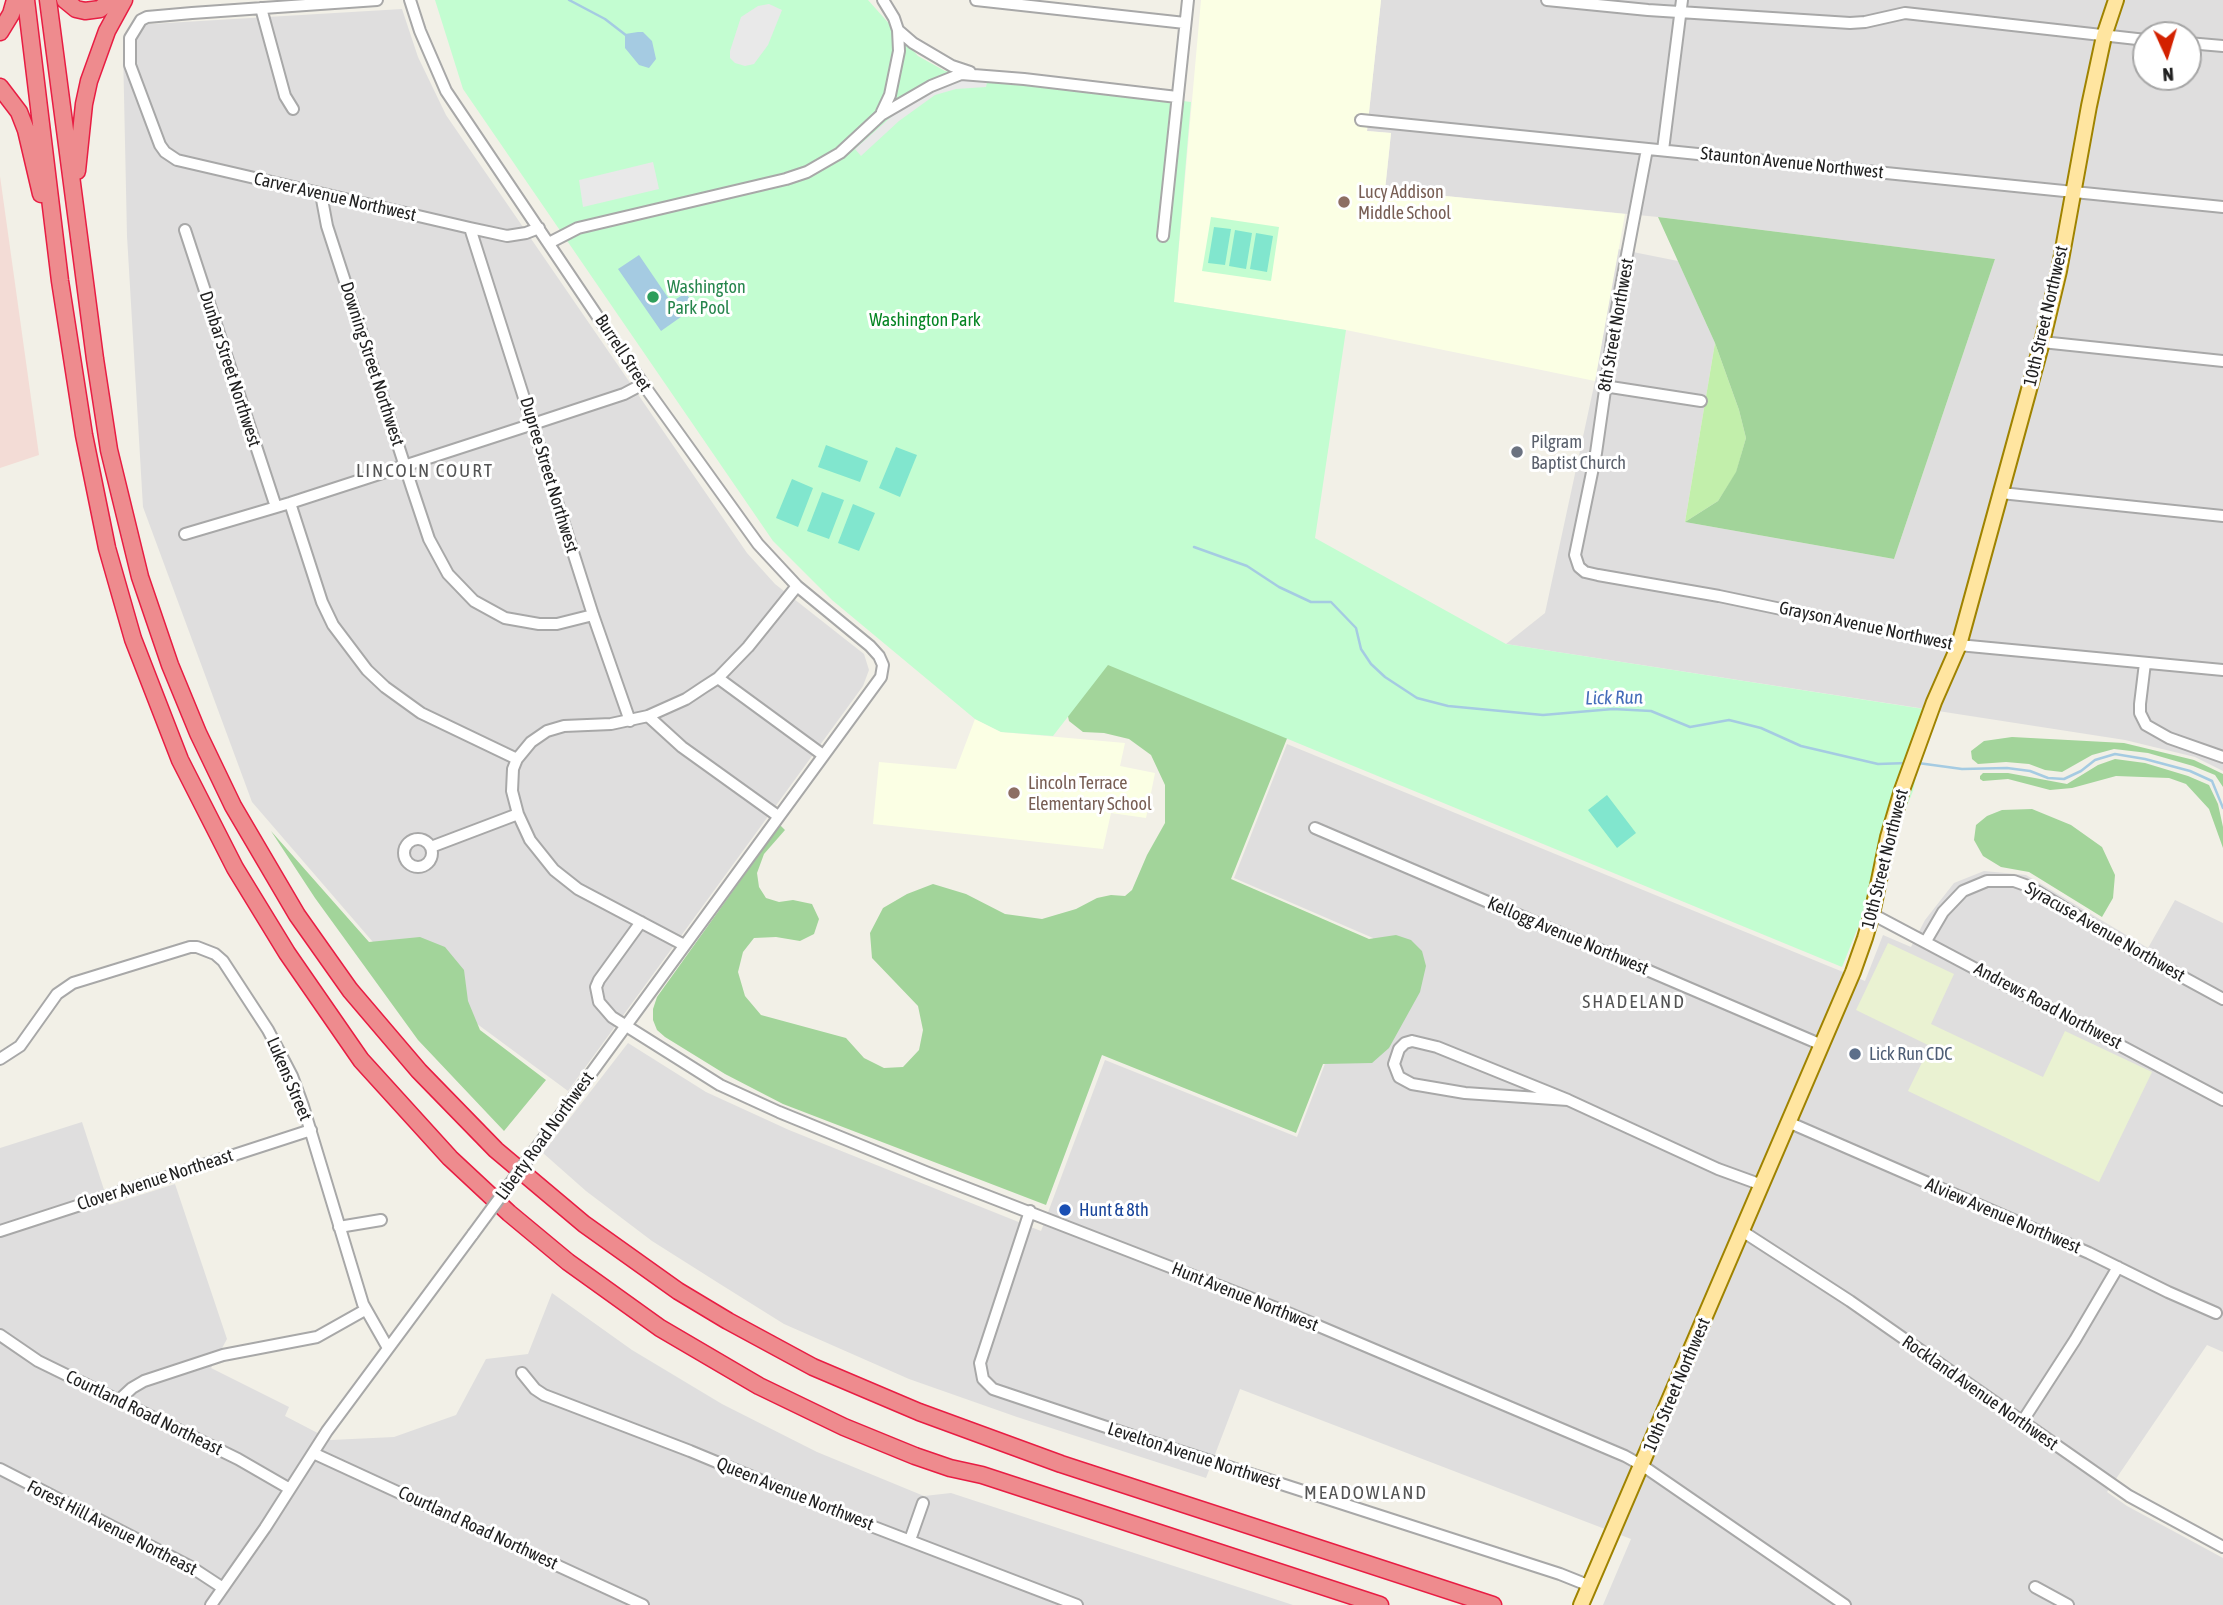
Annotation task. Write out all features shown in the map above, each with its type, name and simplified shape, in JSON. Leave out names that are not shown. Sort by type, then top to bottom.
[{"type":"highway","points":[[0,32],[11,14],[15,0]]},
{"type":"highway","points":[[26,0],[57,256],[86,447],[107,548],[133,639],[180,760],[234,868],[308,985],[361,1060],[450,1158],[538,1237],[630,1307],[725,1367],[810,1411],[880,1442],[950,1468],[994,1479],[1380,1605]]},
{"type":"highway","points":[[48,0],[95,359],[114,478],[140,577],[170,665],[198,733],[251,839],[316,943],[350,990],[419,1071],[470,1124],[554,1200],[647,1270],[728,1321],[813,1367],[919,1412],[1061,1464],[1493,1605]]},
{"type":"highway","points":[[65,0],[69,5],[85,11],[100,9],[111,0]]},
{"type":"highway","points":[[75,201],[84,104],[89,81],[107,31],[124,0]]},
{"type":"highway","points":[[0,87],[19,112],[26,130],[57,256]]},
{"type":"main road","name":"10th Street Northwest","points":[[1581,1605],[1853,972],[1872,914],[1888,837],[1902,790],[1934,702],[1959,645],[2042,342],[2059,271],[2104,36],[2116,0]]},
{"type":"street","points":[[293,109],[285,96],[261,8],[377,0]]},
{"type":"street","name":"Burrell Street","points":[[410,0],[420,31],[446,91],[643,384],[758,544],[797,586],[870,646],[881,659],[883,671]]},
{"type":"street","points":[[881,115],[890,95],[899,51],[898,30],[883,0]]},
{"type":"street","points":[[976,0],[1185,23]]},
{"type":"street","points":[[1163,236],[1188,0]]},
{"type":"street","points":[[1547,0],[1850,23],[1905,13],[2132,39]]},
{"type":"street","points":[[1663,150],[1682,0]]},
{"type":"street","name":"Carver Avenue Northwest","points":[[261,8],[156,16],[141,20],[134,30],[128,53],[133,74],[165,152],[177,160],[506,236],[539,228]]},
{"type":"street","points":[[898,30],[924,50],[972,74]]},
{"type":"street","points":[[2202,44],[2223,46]]},
{"type":"street","points":[[549,243],[578,228],[807,172],[841,153],[881,115],[952,77],[972,74],[1177,97]]},
{"type":"street","name":"Staunton Avenue Northwest","points":[[1361,120],[2223,207]]},
{"type":"street","name":"8th Street Northwest","points":[[1586,502],[1647,149]]},
{"type":"street","name":"Downing Street Northwest","points":[[321,194],[327,226],[429,539],[448,575],[474,601],[505,618],[530,624],[557,624],[593,615]]},
{"type":"street","name":"Dupree Street Northwest","points":[[470,228],[593,615],[630,721]]},
{"type":"street","name":"Dunbar Street Northwest","points":[[185,230],[276,507]]},
{"type":"street","points":[[2042,342],[2223,361]]},
{"type":"street","points":[[185,534],[533,424],[624,394],[643,384]]},
{"type":"street","points":[[1604,386],[1701,401]]},
{"type":"street","points":[[2001,493],[2223,516]]},
{"type":"street","name":"Grayson Avenue Northwest","points":[[1586,502],[1575,558],[1585,572],[1719,596],[1959,645],[2223,670]]},
{"type":"street","points":[[290,503],[322,602],[333,625],[368,670],[385,687],[421,713],[517,759]]},
{"type":"street","points":[[684,945],[578,889],[554,870],[530,840],[518,814],[512,781],[517,759],[531,741],[555,728],[630,721],[686,699],[718,678],[748,648],[797,586]]},
{"type":"street","points":[[2146,663],[2140,713],[2146,725],[2169,738],[2223,757]]},
{"type":"street","name":"Liberty Road Northwest","points":[[211,1605],[313,1453],[388,1348],[883,671]]},
{"type":"street","points":[[718,678],[823,755]]},
{"type":"street","points":[[648,716],[682,747],[778,816]]},
{"type":"street","points":[[431,847],[518,814]]},
{"type":"street","name":"Kellogg Avenue Northwest","points":[[1315,828],[1822,1045]]},
{"type":"street","name":"Syracuse Avenue Northwest","points":[[1926,941],[1942,912],[1963,891],[1987,881],[2014,881],[2028,886],[2122,943],[2223,999]]},
{"type":"street","name":"Andrews Road Northwest","points":[[1872,914],[2223,1100]]},
{"type":"street","name":"Hunt Avenue Northwest","points":[[641,922],[602,975],[596,987],[599,1002],[605,1010],[720,1085],[928,1173],[1276,1308],[1643,1466],[1845,1605]]},
{"type":"street","name":"Lukens Street","points":[[0,1059],[20,1046],[57,994],[73,983],[190,947],[205,949],[223,961],[268,1030],[292,1076],[365,1310],[388,1348]]},
{"type":"street","points":[[1568,1100],[1465,1093],[1412,1084],[1399,1077],[1395,1071],[1395,1056],[1405,1043],[1419,1041],[1568,1100],[1718,1169],[1762,1185]]},
{"type":"street","name":"Alview Avenue Northwest","points":[[1788,1122],[2118,1267],[2168,1293],[2216,1312]]},
{"type":"street","name":"Clover Avenue Northeast","points":[[0,1231],[310,1130]]},
{"type":"street","name":"Levelton Avenue Northwest","points":[[1030,1211],[980,1363],[983,1379],[993,1389],[1590,1586]]},
{"type":"street","points":[[339,1227],[381,1220]]},
{"type":"street","name":"Rockland Avenue Northwest","points":[[1742,1231],[1850,1301],[2129,1496],[2223,1547]]},
{"type":"street","points":[[2022,1422],[2076,1340],[2118,1267]]},
{"type":"street","points":[[118,1401],[144,1381],[223,1354],[317,1337],[365,1310]]},
{"type":"street","name":"Courtland Road Northeast","points":[[0,1335],[38,1360],[238,1460],[290,1489]]},
{"type":"street","name":"Queen Avenue Northwest","points":[[522,1373],[535,1389],[544,1395],[1077,1605]]},
{"type":"street","name":"Courtland Road Northwest","points":[[313,1453],[643,1605]]},
{"type":"street","name":"Forest Hill Avenue Northeast","points":[[0,1469],[191,1567],[223,1588]]},
{"type":"street","points":[[910,1541],[923,1503]]},
{"type":"street","points":[[2035,1587],[2068,1605]]},
{"type":"shaded area","name":"Lucy Addison Middle School","points":[[1201,0],[1381,0],[1367,131],[1391,133],[1385,190],[1625,214],[1595,381],[1346,330],[1174,302]]},
{"type":"shaded area","points":[[1381,0],[2223,0],[2223,771],[2195,757],[2125,740],[1506,644],[1545,613],[1595,381],[1618,249],[1678,261],[1715,343],[1685,522],[1894,559],[1995,259],[1658,217],[1385,190],[1391,133],[1367,131]]},
{"type":"shaded area","points":[[769,4],[782,10],[768,45],[754,64],[745,66],[735,63],[730,58],[730,51],[741,17],[758,6]]},
{"type":"shaded area","points":[[402,9],[418,57],[446,115],[747,553],[775,584],[864,654],[869,670],[863,686],[568,1091],[385,956],[252,802],[143,507],[127,236],[123,49],[133,25]]},
{"type":"shaded area","points":[[969,77],[988,78],[986,87],[956,89],[935,95],[899,121],[861,156],[855,149],[899,110],[948,81]]},
{"type":"shaded area","points":[[653,162],[659,189],[583,207],[579,180]]},
{"type":"shaded area","points":[[0,176],[39,455],[0,468]]},
{"type":"shaded area","name":"Lincoln Terrace Elementary School","points":[[975,719],[1001,732],[1125,743],[1120,766],[1155,773],[1146,818],[1111,813],[1103,849],[873,824],[879,762],[956,769]]},
{"type":"shaded area","points":[[1287,744],[1865,981],[1883,935],[1911,947],[1925,920],[1954,883],[1984,871],[2026,875],[2148,948],[2175,900],[2223,923],[2223,1352],[2207,1345],[2107,1492],[2127,1506],[2223,1558],[2223,1605],[1603,1605],[1631,1539],[1240,1389],[1206,1478],[909,1379],[784,1324],[652,1241],[586,1191],[543,1153],[628,1043],[706,1092],[789,1130],[1041,1231],[1105,1060],[1297,1137],[1373,938],[1234,878]]},
{"type":"shaded area","points":[[1888,943],[1954,974],[1931,1024],[2043,1077],[2065,1031],[2152,1072],[2099,1182],[1908,1091],[1930,1046],[1856,1010]]},
{"type":"shaded area","points":[[82,1122],[109,1205],[175,1184],[227,1339],[211,1368],[289,1407],[285,1416],[331,1440],[394,1437],[456,1415],[486,1359],[528,1354],[552,1293],[632,1350],[722,1404],[817,1452],[924,1496],[951,1493],[1293,1605],[0,1605],[0,1148]]},
{"type":"green space","name":"Washington Park","points":[[435,0],[868,0],[918,56],[945,71],[1191,102],[1174,302],[1346,330],[1315,538],[1506,644],[1930,710],[1913,791],[1842,967],[1108,665],[1053,736],[1001,732],[975,719],[832,600],[773,541],[463,89]]},
{"type":"green space","points":[[1211,217],[1279,227],[1271,281],[1202,271]]},
{"type":"green space","points":[[1658,217],[1995,259],[1894,559],[1685,522],[1718,501],[1736,472],[1746,438],[1715,343]]},
{"type":"green space","points":[[1214,227],[1231,229],[1225,265],[1208,263]]},
{"type":"green space","points":[[1235,230],[1252,233],[1246,269],[1229,266]]},
{"type":"green space","points":[[1256,233],[1273,236],[1267,272],[1250,269]]},
{"type":"green space","points":[[1715,343],[1746,438],[1736,473],[1718,501],[1685,522]]},
{"type":"green space","points":[[826,445],[868,461],[860,482],[818,467]]},
{"type":"green space","points":[[896,447],[917,455],[900,497],[879,488]]},
{"type":"green space","points":[[792,479],[813,488],[798,527],[776,518]]},
{"type":"green space","points":[[822,492],[844,500],[829,539],[807,531]]},
{"type":"green space","points":[[853,504],[875,513],[859,551],[838,543]]},
{"type":"green space","points":[[1092,651],[1288,736],[1231,879],[1369,939],[1396,935],[1411,940],[1422,951],[1426,966],[1420,992],[1389,1048],[1372,1063],[1323,1064],[1296,1133],[1102,1055],[1046,1205],[783,1104],[725,1074],[657,1030],[653,1009],[657,997],[780,825],[785,830],[764,854],[757,873],[759,887],[766,898],[779,902],[793,900],[812,904],[819,919],[814,934],[800,941],[776,937],[754,938],[743,952],[738,972],[745,996],[761,1015],[846,1038],[864,1058],[884,1068],[903,1067],[919,1050],[923,1030],[918,1006],[872,958],[870,933],[883,908],[907,894],[933,884],[966,894],[1005,914],[1042,919],[1076,909],[1097,898],[1125,896],[1132,890],[1165,823],[1165,785],[1151,755],[1129,739],[1104,733],[1083,732],[1069,721],[1065,703]]},
{"type":"green space","points":[[2012,737],[2124,743],[2194,760],[2223,774],[2223,787],[2215,775],[2193,766],[2148,753],[2114,749],[2092,755],[2062,772],[2029,764],[1978,764],[1972,759],[1971,751],[1984,741]]},
{"type":"green space","points":[[2115,759],[2145,763],[2209,785],[2218,804],[2223,827],[2223,848],[2209,809],[2186,784],[2169,778],[2116,776],[2072,788],[2050,790],[2008,779],[1980,779],[1983,773],[2008,773],[2067,784],[2098,765]]},
{"type":"green space","points":[[1607,795],[1636,833],[1617,848],[1588,810]]},
{"type":"green space","points":[[2032,809],[2071,825],[2102,847],[2115,875],[2113,898],[2102,917],[2029,872],[2001,867],[1983,856],[1974,840],[1976,825],[1987,816],[2002,810]]},
{"type":"green space","points":[[271,831],[369,942],[420,937],[445,947],[464,970],[468,1001],[480,1030],[546,1080],[504,1131],[418,1040],[315,898]]},
{"type":"water","points":[[643,32],[652,41],[656,59],[649,68],[639,65],[625,48],[625,34]]},
{"type":"water","name":"Washington Park Pool","points":[[639,255],[671,302],[686,293],[695,307],[661,331],[618,269]]},
{"type":"waterway","name":"Lick Run","points":[[569,0],[605,19],[627,36]]},
{"type":"waterway","name":"Lick Run","points":[[1194,547],[1247,566],[1279,587],[1311,602],[1331,602],[1356,628],[1361,649],[1371,664],[1385,677],[1417,698],[1448,706],[1543,715],[1613,709],[1651,711],[1690,727],[1729,720],[1761,728],[1801,746],[1878,764],[1908,763]]},
{"type":"waterway","name":"Lick Run","points":[[1918,763],[1962,769],[2007,768],[2064,779],[2095,760],[2115,754],[2190,771],[2212,781],[2223,808]]},
{"type":"place","name":"Lucy Addison Middle School","points":[[1344,202]]},
{"type":"place","name":"Washington Park Pool","points":[[653,297]]},
{"type":"place","name":"Pilgram Baptist Church","points":[[1517,452]]},
{"type":"place","name":"Lincoln Terrace Elementary School","points":[[1014,793]]},
{"type":"place","name":"Lick Run CDC","points":[[1855,1054]]},
{"type":"place","name":"Hunt & 8th","points":[[1065,1210]]},
{"type":"district","name":"LINCOLN COURT","points":[[425,471]]},
{"type":"district","name":"SHADELAND","points":[[1634,1002]]},
{"type":"district","name":"MEADOWLAND","points":[[1366,1493]]}]
